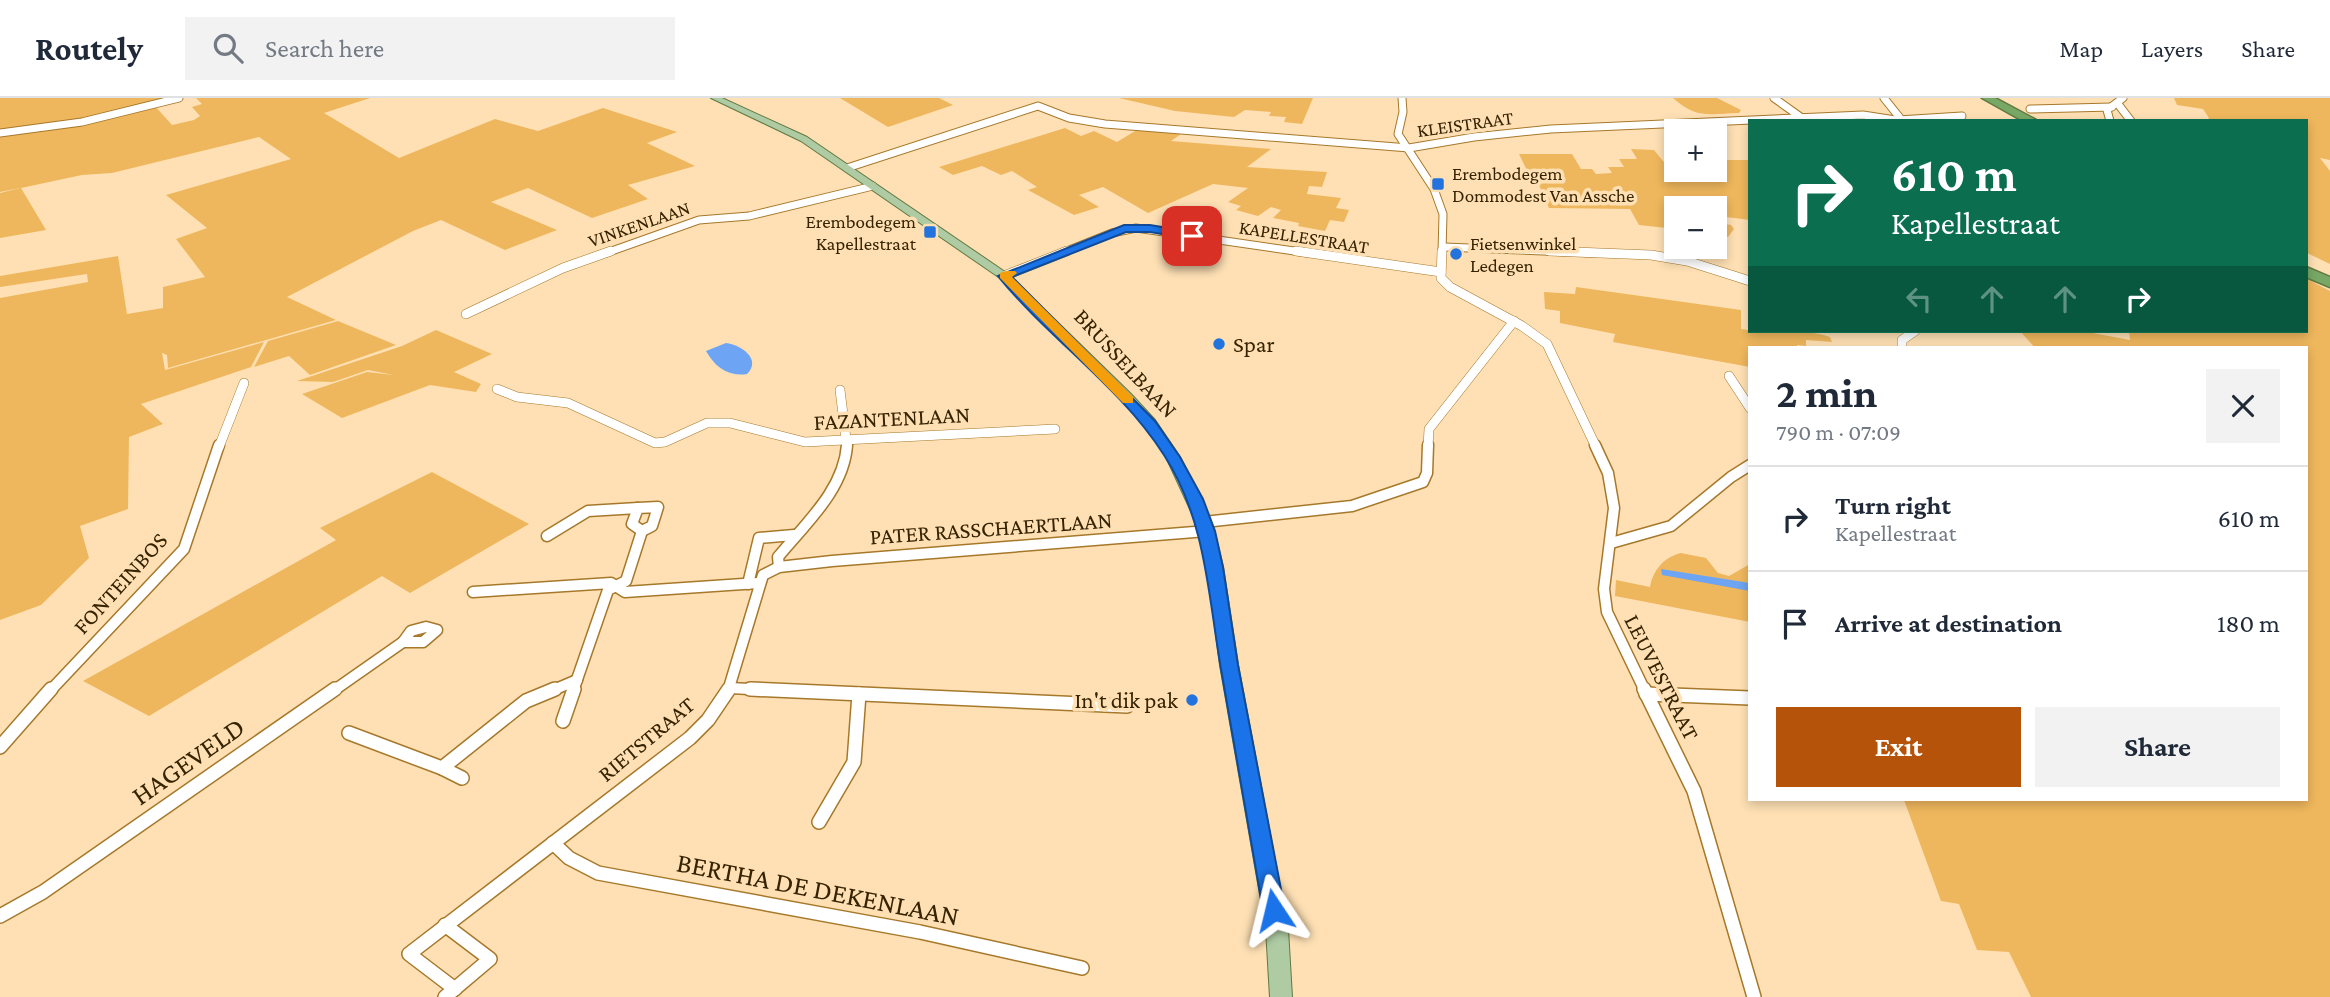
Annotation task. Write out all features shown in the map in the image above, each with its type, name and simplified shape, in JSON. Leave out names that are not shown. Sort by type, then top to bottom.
[{"type":"highway","points":[[1970,98],[2010,119]]},
{"type":"highway","points":[[1987,98],[2031,115]]},
{"type":"highway","points":[[2308,261],[2330,272]]},
{"type":"highway","points":[[2308,272],[2330,283]]},
{"type":"main road","name":"BRUSSELBAAN","points":[[715,98],[792,132],[1004,276],[1150,424],[1184,476],[1206,526],[1271,891],[1281,964],[1282,997]]},
{"type":"street","points":[[0,133],[82,122],[179,98]]},
{"type":"street","points":[[1402,98],[1403,111],[1398,134],[1434,189],[1443,214],[1444,247],[1441,272]]},
{"type":"street","points":[[1774,98],[1802,118]]},
{"type":"street","points":[[1884,98],[1900,119]]},
{"type":"street","points":[[2031,115],[2117,103]]},
{"type":"street","points":[[2109,119],[2107,110],[2117,103]]},
{"type":"street","points":[[2117,103],[2129,119]]},
{"type":"street","name":"KLEISTRAAT","points":[[847,168],[1038,106],[1069,118],[1105,124],[1409,148],[1474,137],[1551,129],[1748,120]]},
{"type":"street","name":"KLEISTRAAT","points":[[1779,119],[1863,115],[1900,119],[1962,116]]},
{"type":"street","name":"VINKENLAAN","points":[[466,314],[563,268],[699,220],[749,216],[873,186]]},
{"type":"street","name":"KAPELLESTRAAT","points":[[1004,276],[1112,233],[1136,228],[1441,272]]},
{"type":"street","points":[[1444,247],[1651,255],[1687,261],[1748,280]]},
{"type":"street","name":"LEUVESTRAAT","points":[[1441,272],[1446,285],[1531,329],[1547,344],[1608,472],[1614,508],[1604,589],[1607,612],[1694,791],[1754,997]]},
{"type":"street","name":"PATER RASSCHAERTLAAN","points":[[779,568],[939,550],[1085,543],[1352,506],[1423,482],[1427,473],[1429,429],[1514,321]]},
{"type":"street","points":[[1902,346],[1902,340],[1912,333]]},
{"type":"street","points":[[1729,376],[1748,405]]},
{"type":"street","name":"FONTEINBOS","points":[[0,747],[66,672],[184,549],[243,383]]},
{"type":"street","name":"FAZANTENLAAN","points":[[497,389],[516,397],[568,402],[655,443],[665,442],[707,423],[730,424],[805,442],[1055,429]]},
{"type":"street","points":[[473,592],[611,583],[625,592],[753,584],[763,575],[779,568],[776,561],[778,557],[838,478],[848,439],[840,390]]},
{"type":"street","points":[[1611,543],[1660,532],[1676,524],[1736,471],[1748,466]]},
{"type":"street","points":[[547,536],[588,511],[658,507],[652,526],[642,531],[626,581],[608,590],[563,721]]},
{"type":"street","points":[[638,508],[632,524],[642,531]]},
{"type":"street","name":"RIETSTRAAT","points":[[445,925],[490,959],[450,993],[409,954],[445,925],[690,738],[708,720],[730,688],[753,584],[759,538],[794,535]]},
{"type":"street","name":"HAGEVELD","points":[[0,916],[43,892],[402,642]]},
{"type":"street","points":[[442,768],[526,701],[577,680]]},
{"type":"street","points":[[730,688],[1127,706]]},
{"type":"street","points":[[820,822],[854,762],[859,694]]},
{"type":"street","points":[[1646,694],[1748,698]]},
{"type":"street","points":[[349,733],[462,778]]},
{"type":"street","name":"BERTHA DE DEKENLAAN","points":[[553,843],[569,858],[598,873],[920,932],[1082,968]]},
{"type":"shaded area","points":[[0,98],[177,98],[154,105],[172,125],[200,116],[192,107],[202,104],[196,98],[370,98],[324,113],[399,158],[495,119],[538,131],[603,108],[677,132],[647,143],[695,166],[628,185],[648,199],[592,218],[528,188],[491,202],[557,230],[505,250],[441,220],[413,231],[287,297],[336,320],[168,368],[167,355],[162,353],[165,370],[264,342],[251,367],[141,404],[163,424],[129,437],[128,509],[80,526],[89,558],[41,605],[0,620],[0,298],[88,282],[87,274],[0,287],[0,276],[118,256],[127,314],[163,308],[163,287],[205,277],[176,239],[207,228],[166,195],[291,159],[259,137],[112,173],[82,175],[21,188],[46,230],[0,238],[0,193],[20,188],[0,192]]},
{"type":"shaded area","points":[[840,98],[939,98],[953,105],[888,127]]},
{"type":"shaded area","points":[[1119,98],[1313,98],[1302,124],[1284,122],[1286,117],[1269,116],[1271,112],[1245,110],[1234,117],[1175,111]]},
{"type":"shaded area","points":[[1673,98],[1717,98],[1741,110],[1739,113],[1703,114],[1681,105]]},
{"type":"shaded area","points":[[2174,98],[2330,98],[2330,160],[2320,158],[2330,171],[2330,264],[2308,253],[2308,119],[2208,119],[2203,109],[2177,105]]},
{"type":"shaded area","points":[[1065,128],[1081,136],[1094,131],[1117,142],[1140,128],[1184,132],[1171,141],[1271,149],[1247,167],[1327,172],[1322,187],[1309,186],[1307,194],[1341,198],[1336,208],[1349,210],[1344,222],[1330,220],[1325,231],[1298,226],[1299,223],[1273,218],[1281,210],[1271,207],[1258,216],[1236,210],[1241,206],[1228,202],[1248,188],[1213,184],[1148,213],[1103,187],[1079,195],[1099,207],[1074,215],[1028,190],[1037,187],[1012,171],[1001,175],[982,166],[953,175],[939,167]]},
{"type":"shaded area","points":[[1631,149],[1654,150],[1664,162],[1664,182],[1727,182],[1727,160],[1748,160],[1748,220],[1727,217],[1727,196],[1664,196],[1664,228],[1639,225],[1630,209],[1549,208],[1539,185],[1534,185],[1519,154],[1572,154],[1581,169],[1592,169],[1596,174],[1612,173],[1608,167],[1624,167],[1619,159],[1637,159]]},
{"type":"shaded area","points":[[1727,224],[1734,229],[1727,237]]},
{"type":"shaded area","points":[[2308,280],[2330,291],[2330,997],[2031,997],[2009,952],[1977,950],[1959,904],[1941,901],[1904,801],[2308,801],[2308,346],[2033,346],[2022,333],[2093,333],[2130,340],[2129,333],[2308,333]]},
{"type":"shaded area","points":[[1576,287],[1741,310],[1741,329],[1748,330],[1748,333],[1814,333],[1830,337],[1832,342],[1806,340],[1806,346],[1748,346],[1748,367],[1613,342],[1615,334],[1560,323],[1560,311],[1545,309],[1544,292],[1575,294]]},
{"type":"shaded area","points":[[338,321],[396,345],[310,375],[289,356],[254,367],[268,341]]},
{"type":"shaded area","points":[[436,330],[492,354],[454,372],[481,384],[476,392],[430,385],[342,418],[302,394],[367,372],[394,375],[368,370],[333,382],[297,381],[402,346]]},
{"type":"shaded area","points":[[432,472],[529,524],[410,593],[382,576],[149,716],[83,681],[336,540],[320,528]]},
{"type":"shaded area","points":[[1681,553],[1706,558],[1718,573],[1729,576],[1748,565],[1748,622],[1615,596],[1616,580],[1650,587],[1660,565]]},
{"type":"water","points":[[726,343],[743,350],[751,358],[751,368],[747,374],[734,374],[723,370],[706,351]]},
{"type":"water","points":[[1661,569],[1748,583],[1748,591],[1662,575]]},
{"type":"slow traffic","points":[[1011,273],[1004,276],[1128,400]]},
{"type":"place","name":"Erembodegem Dommodest Van Assche","points":[[1438,184]]},
{"type":"place","name":"Erembodegem Kapellestraat","points":[[930,232]]},
{"type":"place","name":"Fietsenwinkel Ledegen","points":[[1456,254]]},
{"type":"place","name":"Spar","points":[[1219,344]]},
{"type":"place","name":"In't dik pak","points":[[1192,700]]},
{"type":"route","points":[[1192,236],[1124,228],[1004,276],[1150,424],[1173,457],[1195,499],[1207,531],[1215,567],[1229,665],[1274,910]]}]
